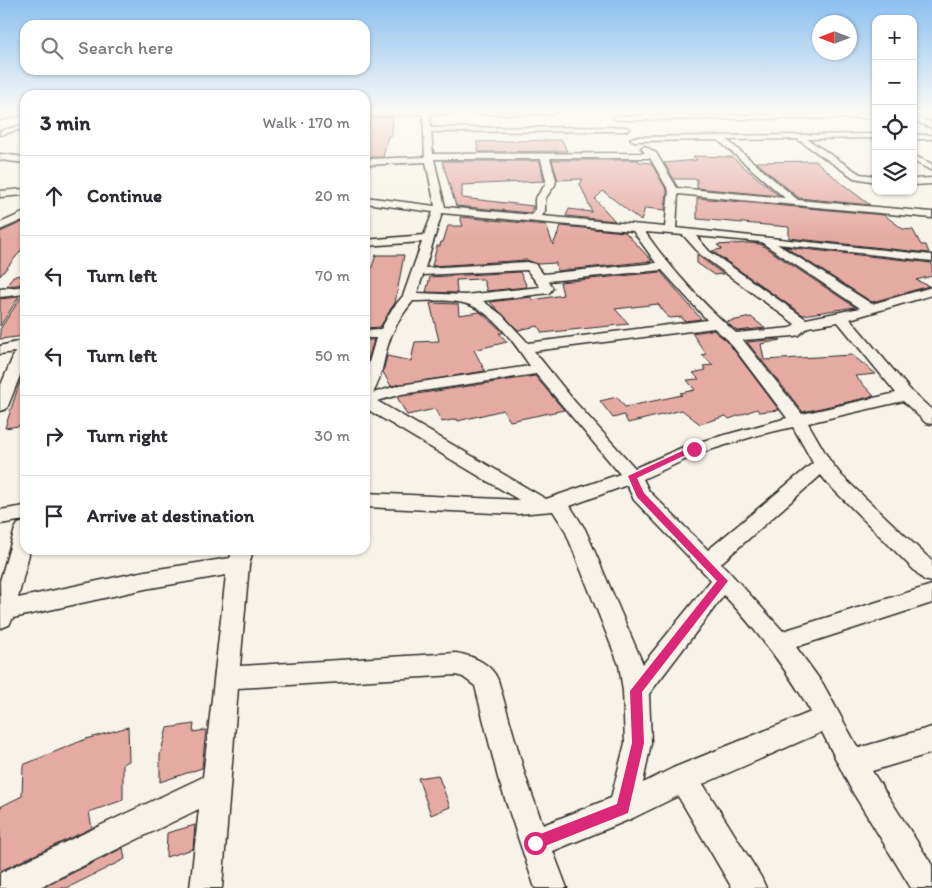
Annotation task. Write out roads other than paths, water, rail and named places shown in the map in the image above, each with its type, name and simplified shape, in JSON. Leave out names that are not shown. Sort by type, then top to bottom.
[{"type":"street","points":[[430,153],[441,210]]},
{"type":"street","points":[[738,153],[796,203]]},
{"type":"street","points":[[823,153],[857,176],[872,178]]},
{"type":"street","points":[[370,162],[430,158],[653,155],[674,191],[670,231]]},
{"type":"street","points":[[536,217],[540,211],[540,199],[550,185],[551,180],[545,156]]},
{"type":"street","points":[[0,157],[20,159]]},
{"type":"street","points":[[917,159],[929,165]]},
{"type":"street","points":[[917,182],[932,181]]},
{"type":"street","points":[[674,191],[932,215]]},
{"type":"street","points":[[0,194],[20,192]]},
{"type":"street","points":[[370,201],[441,210],[536,217],[932,258]]},
{"type":"street","points":[[370,385],[381,342],[399,309],[409,297],[433,222],[438,211],[441,210]]},
{"type":"street","points":[[0,227],[20,217]]},
{"type":"street","points":[[636,227],[652,252],[717,323],[733,337],[767,383],[798,420],[823,464],[868,512],[932,574]]},
{"type":"street","points":[[686,232],[705,253],[804,324]]},
{"type":"street","points":[[370,243],[428,238]]},
{"type":"street","points":[[761,239],[871,309]]},
{"type":"street","points":[[539,278],[665,266]]},
{"type":"street","points":[[409,297],[465,300],[546,290],[547,288],[531,267],[417,272]]},
{"type":"street","points":[[0,293],[20,291]]},
{"type":"street","points":[[733,337],[794,332],[804,324],[842,317],[932,291]]},
{"type":"street","points":[[465,300],[487,310],[525,348],[540,369],[632,476],[640,495],[779,642],[828,717],[852,764],[929,888]]},
{"type":"street","points":[[842,317],[906,395],[932,419]]},
{"type":"street","points":[[525,348],[717,323]]},
{"type":"street","points":[[370,334],[386,333]]},
{"type":"street","points":[[0,350],[20,346]]},
{"type":"street","points":[[0,406],[20,357]]},
{"type":"street","points":[[370,399],[400,390],[540,369]]},
{"type":"street","points":[[370,500],[518,507],[551,505],[632,476],[694,449],[753,431],[906,395]]},
{"type":"street","points":[[370,404],[551,505],[576,529],[631,665],[636,691],[638,743],[623,808]]},
{"type":"street","points":[[706,563],[755,523],[785,494],[823,464]]},
{"type":"street","points":[[0,517],[20,514]]},
{"type":"street","points":[[20,547],[1,614],[240,558],[206,888]]},
{"type":"street","points":[[636,691],[723,581]]},
{"type":"street","points":[[779,642],[932,594]]},
{"type":"street","points":[[227,678],[456,664],[476,670],[486,680],[512,778],[551,888]]},
{"type":"street","points":[[535,843],[623,808],[683,778],[828,717]]},
{"type":"street","points":[[852,764],[932,740]]},
{"type":"street","points":[[683,778],[750,888]]},
{"type":"street","points":[[4,888],[216,786]]}]
